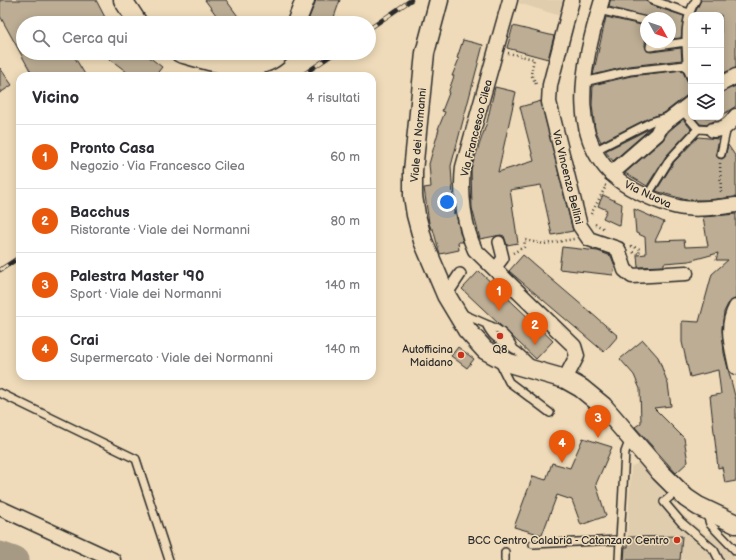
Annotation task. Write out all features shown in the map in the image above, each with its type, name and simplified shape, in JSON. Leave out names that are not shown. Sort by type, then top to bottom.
[{"type":"street","points":[[123,0],[133,16]]},
{"type":"street","points":[[299,16],[305,0]]},
{"type":"street","name":"Viale dei Normanni","points":[[439,0],[425,53],[413,171],[413,196],[423,241],[446,295],[476,342],[496,357],[509,363],[565,379],[594,398],[678,490],[698,506],[736,524]]},
{"type":"street","name":"Via Francesco Cilea","points":[[510,0],[464,167],[462,181],[465,212],[472,242],[476,250],[494,270],[574,346],[577,356],[565,379]]},
{"type":"street","name":"Via Vincenzo Bellini","points":[[572,0],[549,96],[580,226],[586,236],[595,242],[623,247]]},
{"type":"street","points":[[594,151],[583,112],[584,82],[600,5]]},
{"type":"street","points":[[205,60],[246,67],[262,65],[272,60]]},
{"type":"street","points":[[724,82],[736,76]]},
{"type":"street","points":[[606,178],[657,134],[662,126],[682,109]]},
{"type":"street","points":[[712,130],[722,130],[732,121]]},
{"type":"street","name":"Via Nuova","points":[[594,151],[606,178],[670,206],[684,209],[736,205]]},
{"type":"street","points":[[494,270],[503,258],[499,242]]},
{"type":"street","points":[[623,247],[626,270],[632,276],[686,273]]},
{"type":"street","points":[[446,295],[460,274]]},
{"type":"street","points":[[736,307],[732,314],[729,329],[736,367]]},
{"type":"street","points":[[0,508],[113,560]]},
{"type":"lane","points":[[652,0],[688,13]]},
{"type":"lane","points":[[690,12],[696,0]]},
{"type":"lane","points":[[600,5],[640,19]]},
{"type":"lane","points":[[688,17],[685,29],[686,65],[688,72]]},
{"type":"lane","points":[[676,43],[686,42]]},
{"type":"lane","points":[[584,82],[630,72],[686,65]]},
{"type":"lane","points":[[594,151],[651,122],[682,109],[698,129],[712,130]]},
{"type":"lane","points":[[721,154],[732,121]]},
{"type":"lane","points":[[647,196],[670,159],[698,129]]},
{"type":"lane","points":[[456,311],[486,324],[490,333],[503,344],[514,349],[539,371]]},
{"type":"lane","points":[[496,357],[509,382],[550,412]]},
{"type":"lane","points":[[0,393],[136,459],[169,560]]},
{"type":"lane","points":[[619,560],[625,452],[631,437]]},
{"type":"lane","points":[[678,490],[664,502],[681,522],[714,550],[719,560]]},
{"type":"lane","points":[[706,510],[710,524],[736,551]]},
{"type":"lane","points":[[533,544],[620,540]]},
{"type":"lane","points":[[505,552],[505,560]]},
{"type":"path","points":[[496,50],[534,59],[531,74],[535,84],[549,96]]},
{"type":"path","points":[[721,154],[721,207]]},
{"type":"path","points":[[590,217],[606,186],[606,178]]},
{"type":"path","points":[[592,223],[610,231]]},
{"type":"path","points":[[503,258],[524,247],[525,240],[544,244],[575,239],[595,242]]},
{"type":"path","points":[[623,247],[640,249],[639,254],[623,247]]},
{"type":"shaded area","points":[[519,0],[565,0],[560,16],[519,3]]},
{"type":"shaded area","points":[[640,462],[682,514],[707,536],[712,533],[733,553],[735,560],[626,560],[631,467]]},
{"type":"building","points":[[0,0],[96,0],[104,16],[16,16],[16,45],[0,16]]},
{"type":"building","points":[[205,0],[226,0],[238,16],[217,16]]},
{"type":"building","points":[[316,0],[340,0],[334,16],[310,16]]},
{"type":"building","points":[[610,0],[647,0],[650,5],[672,12],[640,12],[640,15],[609,7]]},
{"type":"building","points":[[701,0],[736,0],[736,68],[724,73],[724,12],[695,12]]},
{"type":"building","points":[[676,13],[684,16],[681,38],[676,38]]},
{"type":"building","points":[[606,17],[640,25],[640,48],[646,48],[647,51],[651,52],[681,48],[682,60],[629,66],[593,75]]},
{"type":"building","points":[[513,26],[554,36],[548,59],[507,48]]},
{"type":"building","points":[[463,40],[483,45],[451,166],[454,214],[455,211],[463,242],[458,242],[459,250],[440,254],[433,229],[431,229],[429,223],[424,188],[431,187],[429,164],[438,129],[445,112],[442,111],[449,93],[454,76],[452,76],[459,59],[457,58]]},
{"type":"building","points":[[24,60],[76,60],[84,72],[31,72]]},
{"type":"building","points":[[111,60],[153,60],[162,67],[158,72],[127,72]]},
{"type":"building","points":[[0,68],[12,85],[0,93]]},
{"type":"building","points":[[682,70],[688,81],[688,96],[664,113],[649,118],[601,142],[595,129],[592,105],[593,85],[631,76]]},
{"type":"building","points":[[736,86],[736,106],[724,114],[724,91]]},
{"type":"building","points":[[495,87],[516,92],[498,172],[534,161],[520,107],[541,101],[573,231],[552,235],[541,185],[510,190],[518,243],[507,245],[504,236],[501,235],[480,239],[472,208],[471,169],[487,122]]},
{"type":"building","points":[[683,119],[691,129],[666,156],[647,186],[625,173],[663,140],[668,132]]},
{"type":"building","points":[[697,120],[716,120],[707,125],[700,124]]},
{"type":"building","points":[[651,128],[613,161],[605,151]]},
{"type":"building","points":[[698,137],[719,139],[716,153],[718,158],[722,159],[725,157],[728,145],[736,157],[736,197],[707,200],[686,200],[656,191],[674,162]]},
{"type":"building","points":[[603,195],[622,204],[620,226],[603,218],[607,210],[598,206]]},
{"type":"building","points":[[634,209],[664,222],[655,241],[684,240],[685,247],[708,246],[703,217],[736,214],[736,299],[728,304],[724,312],[722,329],[724,353],[736,400],[736,481],[725,483],[722,467],[718,468],[710,396],[721,394],[718,370],[690,377],[682,342],[682,321],[699,322],[712,274],[728,260],[716,260],[718,253],[689,261],[664,263],[664,266],[638,267],[637,255],[646,254],[645,237],[636,233]]},
{"type":"building","points":[[562,247],[598,251],[611,256],[615,266],[613,275],[559,269]]},
{"type":"building","points":[[523,255],[618,336],[604,352],[509,271]]},
{"type":"building","points":[[479,271],[553,341],[536,359],[462,289]]},
{"type":"building","points":[[643,340],[658,357],[668,384],[671,406],[654,408],[684,438],[688,462],[676,473],[635,427],[641,423],[640,389],[634,375],[620,359]]},
{"type":"building","points":[[458,347],[474,359],[467,368],[451,356]]},
{"type":"building","points":[[583,438],[612,447],[596,484],[606,516],[581,525],[572,500],[557,495],[542,535],[514,527],[533,476],[546,480],[552,463],[570,468]]},
{"type":"building","points":[[682,536],[680,560],[624,560],[625,547],[628,547],[628,537]]},
{"type":"waterway","points":[[0,554],[17,560]]},
{"type":"railway","points":[[376,24],[411,0]]},
{"type":"railway","points":[[307,72],[325,60]]},
{"type":"railway","points":[[0,270],[16,260]]},
{"type":"place","name":"Pronto Casa","points":[[499,311]]},
{"type":"place","name":"Q8","points":[[500,336]]},
{"type":"place","name":"Bacchus","points":[[535,345]]},
{"type":"place","name":"Autofficina Maidano","points":[[461,355]]},
{"type":"place","name":"Palestra Master '90","points":[[598,438]]},
{"type":"place","name":"Crai","points":[[562,463]]},
{"type":"place","name":"BCC Centro Calabria - Catanzaro Centro","points":[[677,540]]}]
